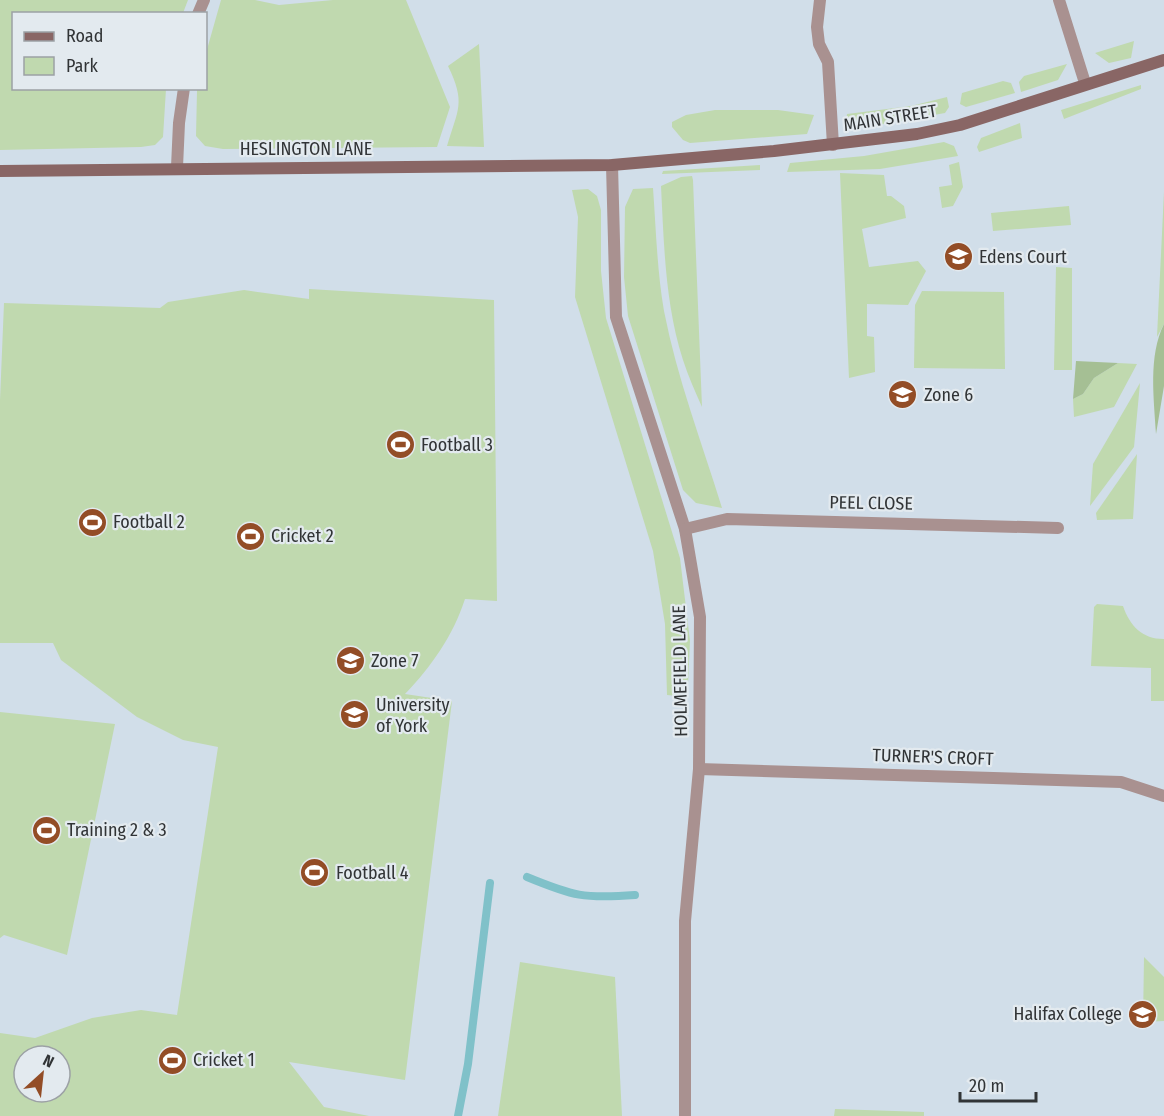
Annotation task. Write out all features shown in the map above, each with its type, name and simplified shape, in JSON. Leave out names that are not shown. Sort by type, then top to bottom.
[{"type":"street","points":[[820,0],[819,44],[828,62],[833,145]]},
{"type":"street","points":[[1059,0],[1085,83]]},
{"type":"street","name":"MAIN STREET","points":[[612,165],[833,145],[960,125],[1085,83],[1164,60]]},
{"type":"street","points":[[177,167],[179,123],[184,90]]},
{"type":"street","name":"HESLINGTON LANE","points":[[0,171],[177,167],[612,165]]},
{"type":"street","name":"HOLMEFIELD LANE","points":[[612,165],[616,316],[685,529],[700,617],[699,769],[685,921],[685,1116]]},
{"type":"street","name":"PEEL CLOSE","points":[[685,529],[727,519],[1058,528]]},
{"type":"street","name":"TURNER'S CROFT","points":[[699,769],[1121,782],[1164,796]]},
{"type":"shaded area","name":"University of York","points":[[0,0],[1164,0],[1164,1116],[0,1116]]},
{"type":"green space","points":[[0,0],[188,0],[183,12],[12,12],[12,90],[166,90],[163,137],[155,145],[141,147],[0,150]]},
{"type":"green space","points":[[221,0],[255,0],[279,5],[333,0],[406,0],[450,107],[437,147],[223,149],[205,146],[196,136],[197,90],[207,90],[207,49]]},
{"type":"green space","points":[[1134,41],[1131,58],[1109,63],[1095,53]]},
{"type":"green space","points":[[479,44],[484,147],[447,146],[458,106],[457,89],[448,66]]},
{"type":"green space","points":[[1067,64],[1058,80],[1021,92],[1019,82],[1024,76]]},
{"type":"green space","points":[[1003,81],[1011,83],[1015,93],[966,107],[960,104],[962,93]]},
{"type":"green space","points":[[1141,85],[1141,89],[1064,119],[1061,110]]},
{"type":"green space","points":[[947,97],[949,107],[945,113],[856,129],[846,124],[847,114],[911,106]]},
{"type":"green space","points":[[715,110],[778,110],[814,115],[807,134],[690,143],[683,140],[672,127],[672,122],[686,115]]},
{"type":"green space","points":[[1020,123],[1022,138],[979,152],[977,147],[981,138]]},
{"type":"green space","points":[[944,142],[954,146],[958,156],[880,169],[787,172],[790,163],[864,156]]},
{"type":"green space","points":[[959,162],[963,187],[953,206],[942,208],[939,187],[952,185],[949,165]]},
{"type":"green space","points":[[760,165],[760,170],[662,174],[663,171]]},
{"type":"green space","points":[[840,173],[884,175],[887,196],[891,196],[904,206],[906,218],[862,229],[869,267],[918,261],[926,271],[908,305],[867,304],[867,336],[874,337],[875,372],[849,378]]},
{"type":"green space","points":[[692,176],[702,407],[685,366],[672,317],[666,274],[661,186],[681,177]]},
{"type":"green space","points":[[653,188],[658,265],[669,336],[722,508],[696,503],[683,490],[628,316],[624,277],[625,207],[633,189]]},
{"type":"green space","points":[[588,189],[597,196],[601,210],[601,271],[606,318],[680,558],[690,641],[688,685],[684,693],[677,696],[667,695],[665,624],[653,551],[575,297],[578,217],[572,190]]},
{"type":"green space","points":[[1164,192],[1164,324],[1157,337]]},
{"type":"green space","points":[[1069,206],[1071,225],[993,231],[991,213]]},
{"type":"green space","points":[[1056,267],[1072,268],[1072,370],[1054,370]]},
{"type":"green space","points":[[309,289],[494,300],[497,601],[465,599],[454,626],[440,650],[405,694],[452,701],[405,1080],[289,1062],[324,1107],[369,1116],[0,1116],[0,1033],[35,1038],[92,1018],[141,1010],[177,1015],[218,747],[183,740],[137,717],[61,660],[53,643],[0,643],[0,400],[4,303],[160,308],[168,302],[244,290],[309,299]]},
{"type":"green space","points":[[922,291],[1004,292],[1005,369],[914,368],[915,305]]},
{"type":"green space","points":[[1164,324],[1164,386],[1156,434],[1153,392],[1154,363],[1159,336]]},
{"type":"green space","points":[[1076,361],[1118,363],[1094,378],[1083,394],[1073,399]]},
{"type":"green space","points":[[1118,363],[1137,364],[1114,407],[1074,417],[1073,399],[1083,394],[1094,378]]},
{"type":"green space","points":[[1140,383],[1134,447],[1090,506],[1093,464]]},
{"type":"green space","points":[[1137,454],[1133,519],[1097,520],[1096,513]]},
{"type":"green space","points":[[1097,604],[1123,606],[1129,620],[1138,630],[1149,637],[1164,639],[1164,701],[1151,701],[1151,668],[1091,666],[1094,607]]},
{"type":"green space","name":"Training 2 & 3","points":[[0,712],[115,724],[67,955],[4,935],[0,938]]},
{"type":"green space","points":[[1144,957],[1164,977],[1164,1021],[1143,1022]]},
{"type":"green space","points":[[520,962],[615,977],[622,1116],[498,1116]]},
{"type":"green space","points":[[835,1109],[924,1112],[924,1116],[834,1116]]},
{"type":"waterway","points":[[527,877],[579,895],[603,897],[635,895]]},
{"type":"waterway","points":[[458,1116],[468,1064],[490,883]]},
{"type":"place","name":"Edens Court","points":[[958,257]]},
{"type":"place","name":"Zone 6","points":[[903,395]]},
{"type":"place","name":"Football 3","points":[[400,445]]},
{"type":"place","name":"Football 2","points":[[92,522]]},
{"type":"place","name":"Cricket 2","points":[[250,536]]},
{"type":"place","name":"Zone 7","points":[[350,661]]},
{"type":"place","name":"University of York","points":[[355,715]]},
{"type":"place","name":"Training 2 & 3","points":[[46,830]]},
{"type":"place","name":"Football 4","points":[[315,873]]},
{"type":"place","name":"Halifax College","points":[[1143,1014]]},
{"type":"place","name":"Cricket 1","points":[[172,1060]]}]
